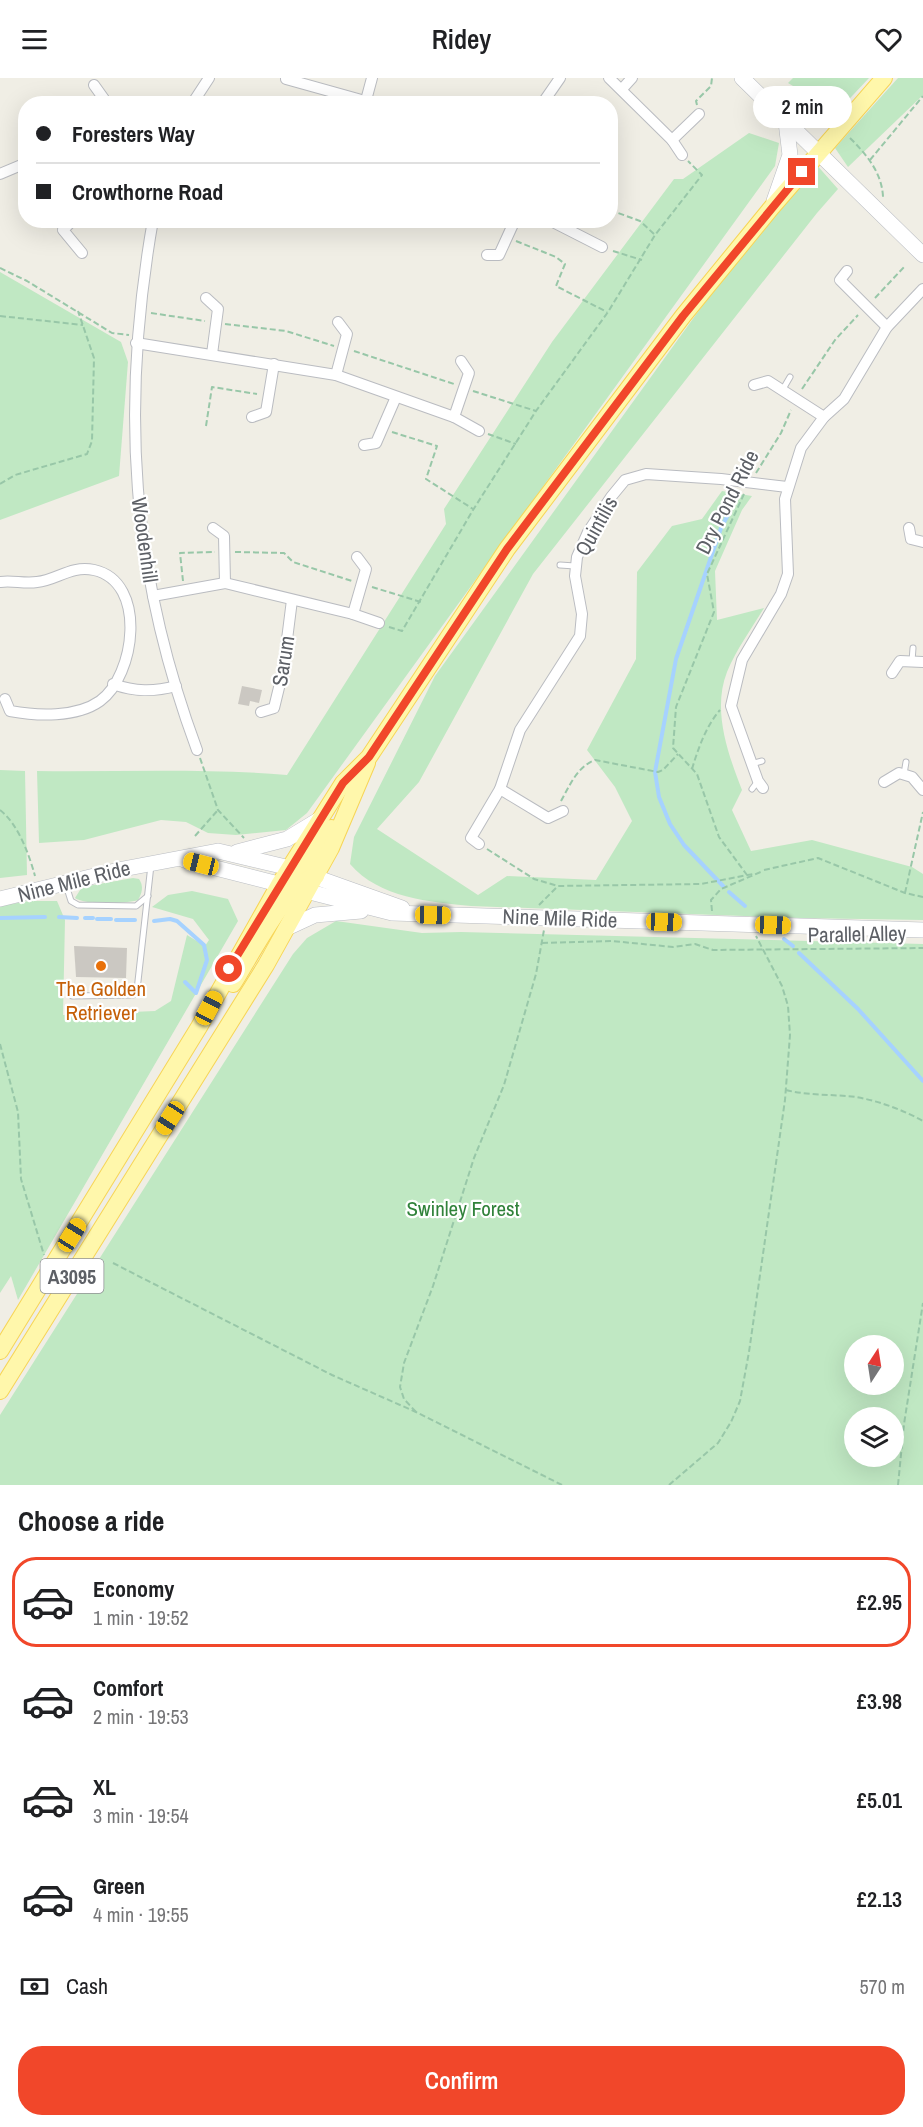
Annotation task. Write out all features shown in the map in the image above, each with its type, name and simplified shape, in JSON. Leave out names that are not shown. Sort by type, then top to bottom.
[{"type":"main road","points":[[742,78],[923,255]]},
{"type":"main road","name":"A3095","points":[[0,1351],[199,1027],[299,879],[340,830],[369,757],[507,549],[683,316],[772,207],[884,78]]},
{"type":"main road","points":[[772,207],[790,155],[786,122]]},
{"type":"main road","name":"A3095","points":[[0,1391],[287,928],[299,879],[320,819],[343,783],[369,757]]},
{"type":"main road","points":[[231,853],[287,839],[320,819]]},
{"type":"main road","name":"Nine Mile Ride","points":[[0,899],[151,863],[184,860],[219,851],[231,853],[379,911],[923,930]]},
{"type":"main road","name":"Nine Mile Ride","points":[[184,860],[299,879],[414,912]]},
{"type":"main road","points":[[287,928],[304,918],[321,914],[379,911]]},
{"type":"street","points":[[197,96],[209,78]]},
{"type":"street","points":[[367,96],[372,78]]},
{"type":"street","points":[[548,96],[560,78]]},
{"type":"street","points":[[609,78],[622,88],[672,140],[682,155]]},
{"type":"street","points":[[622,88],[632,78]]},
{"type":"street","points":[[286,79],[344,96]]},
{"type":"street","points":[[94,85],[102,96]]},
{"type":"street","points":[[672,140],[699,114]]},
{"type":"street","points":[[0,174],[18,168]]},
{"type":"street","points":[[65,228],[63,230],[82,253]]},
{"type":"street","name":"Woodenhill","points":[[152,228],[137,339],[133,402],[142,537],[153,596],[176,686],[198,750]]},
{"type":"street","points":[[487,255],[500,255],[512,228]]},
{"type":"street","points":[[567,228],[602,247]]},
{"type":"street","points":[[847,271],[840,280],[887,327]]},
{"type":"street","points":[[758,786],[757,763],[730,706],[742,660],[781,594],[788,574],[785,499],[787,488],[801,448],[824,417],[844,399],[887,327],[923,289]]},
{"type":"street","points":[[206,298],[218,309],[212,354]]},
{"type":"street","points":[[336,375],[347,334],[338,322]]},
{"type":"street","points":[[137,339],[336,375],[454,417],[479,431]]},
{"type":"street","points":[[454,417],[469,373],[461,361]]},
{"type":"street","points":[[252,417],[266,412],[274,364]]},
{"type":"street","points":[[754,385],[768,381],[783,388],[795,399],[824,417]]},
{"type":"street","points":[[364,445],[376,443],[383,432],[396,397]]},
{"type":"street","name":"Quintilis","points":[[479,844],[471,838],[500,789],[520,730],[580,636],[582,614],[575,566],[588,532],[610,497],[625,480],[646,474],[787,488]]},
{"type":"street","points":[[213,528],[224,536],[225,583]]},
{"type":"street","points":[[909,528],[912,539],[923,542]]},
{"type":"street","points":[[353,614],[366,569],[357,557]]},
{"type":"street","points":[[0,582],[37,582],[79,568],[96,571],[111,579],[124,597],[131,618],[130,643],[113,684],[101,701],[77,712],[28,714],[10,711],[5,699]]},
{"type":"street","points":[[153,596],[225,583],[353,614],[379,623]]},
{"type":"street","name":"Sarum","points":[[261,712],[274,708],[283,671],[292,600]]},
{"type":"street","points":[[892,673],[900,661],[917,662]]},
{"type":"street","points":[[113,684],[138,691],[157,691],[176,686]]},
{"type":"street","points":[[884,782],[899,773],[904,774],[912,777],[923,790]]},
{"type":"street","points":[[500,789],[548,818],[563,811]]},
{"type":"lane","points":[[783,388],[790,377]]},
{"type":"lane","points":[[560,565],[575,566]]},
{"type":"lane","points":[[913,648],[917,662]]},
{"type":"lane","points":[[904,774],[906,762]]},
{"type":"lane","points":[[72,996],[134,995],[137,990],[151,863]]},
{"type":"lane","points":[[66,885],[71,901],[78,905],[130,907],[143,912],[146,916]]},
{"type":"lane","points":[[130,907],[140,904],[148,894]]},
{"type":"path","points":[[699,114],[696,101],[711,86],[712,78]]},
{"type":"path","points":[[756,92],[762,89],[796,97],[832,120]]},
{"type":"path","points":[[870,160],[923,96]]},
{"type":"path","points":[[850,138],[870,160],[882,192],[883,200],[878,212]]},
{"type":"path","points":[[379,623],[402,631],[473,510],[536,411],[608,312],[642,260],[655,235],[702,175],[682,155]]},
{"type":"path","points":[[618,213],[640,221],[655,235]]},
{"type":"path","points":[[508,238],[556,257],[565,264],[556,286],[608,312]]},
{"type":"path","points":[[602,247],[642,260]]},
{"type":"path","name":"Dry Pond Ride","points":[[678,754],[673,748],[676,707],[714,612],[707,574],[750,483],[781,433],[795,399],[835,340],[905,266]]},
{"type":"path","points":[[0,268],[78,311],[112,333],[137,339]]},
{"type":"path","points":[[0,484],[15,475],[87,454],[92,441],[94,358],[78,311]]},
{"type":"path","points":[[140,312],[286,331],[536,411]]},
{"type":"path","points":[[0,316],[83,325]]},
{"type":"path","points":[[206,426],[212,387],[269,395]]},
{"type":"path","points":[[479,431],[516,444]]},
{"type":"path","points":[[383,432],[401,433],[437,446],[426,479],[473,510]]},
{"type":"path","points":[[183,590],[180,552],[284,553],[293,562],[421,602]]},
{"type":"path","points":[[692,769],[712,720],[719,711],[730,706]]},
{"type":"path","points":[[198,750],[218,810],[245,840]]},
{"type":"path","points":[[563,811],[561,801],[579,770],[587,763],[595,760],[658,772],[663,770],[678,754],[697,774],[719,837],[747,875]]},
{"type":"path","points":[[0,810],[13,825],[26,851],[38,885]]},
{"type":"path","points":[[195,836],[218,810]]},
{"type":"path","points":[[905,893],[923,812]]},
{"type":"path","points":[[479,844],[534,879],[558,886],[701,884],[818,858],[905,893],[923,897]]},
{"type":"path","points":[[715,917],[710,907],[711,900],[721,889],[763,871]]},
{"type":"path","points":[[534,910],[558,886]]},
{"type":"path","points":[[669,1485],[718,1443],[740,1401],[786,1090],[790,1035],[788,1006],[782,986],[762,951],[752,925]]},
{"type":"path","name":"Parallel Alley","points":[[416,1412],[404,1399],[400,1387],[404,1363],[433,1286],[450,1225],[474,1158],[504,1085],[536,974],[542,943],[612,941],[673,947],[694,944],[713,950],[762,951],[923,948]]},
{"type":"path","points":[[0,1044],[18,1112],[21,1179],[46,1260]]},
{"type":"path","points":[[786,1090],[803,1095],[870,1101],[923,1122]]},
{"type":"path","points":[[113,1263],[332,1374],[416,1412],[562,1485]]},
{"type":"path","points":[[898,1485],[904,1425],[923,1303]]},
{"type":"green space","points":[[793,78],[869,78],[837,112],[788,83]]},
{"type":"green space","points":[[898,78],[923,78],[923,95],[848,167],[835,148]]},
{"type":"green space","points":[[749,133],[779,143],[775,166],[307,813],[286,830],[236,835],[208,833],[186,822],[161,820],[84,840],[39,843],[37,771],[194,771],[287,775],[446,524],[444,509],[552,342],[674,179],[683,179]]},
{"type":"green space","points":[[815,163],[838,189],[533,574],[419,782],[377,829],[478,895],[507,876],[596,880],[632,821],[615,787],[587,750],[636,659],[637,572],[672,526],[702,519],[722,491],[752,496],[742,510],[715,571],[717,620],[764,608],[735,656],[723,687],[721,717],[727,747],[742,790],[732,810],[751,851],[812,840],[912,867],[923,874],[923,920],[800,918],[471,906],[422,900],[375,884],[350,864],[354,837],[435,676],[752,237]]},
{"type":"green space","points":[[0,272],[121,342],[128,362],[119,476],[0,520]]},
{"type":"green space","points":[[0,770],[25,771],[27,875],[0,878]]},
{"type":"green space","points":[[133,878],[139,879],[142,884],[138,900],[106,903],[87,902],[75,898],[82,887]]},
{"type":"green space","points":[[192,891],[228,899],[238,921],[18,1300],[11,1276],[0,1293],[0,906],[29,901],[57,901],[65,920],[63,1015],[155,1011],[171,1001],[187,935],[205,946],[209,940],[193,919],[152,907],[168,895]]},
{"type":"green space","name":"Swinley Forest","points":[[336,921],[422,933],[461,932],[923,944],[923,1485],[0,1485],[0,1415],[293,954],[307,938]]},
{"type":"building","points":[[242,686],[262,690],[259,703],[250,701],[249,706],[238,704]]},
{"type":"building","name":"The Golden Retriever","points":[[74,946],[127,948],[126,978],[76,977]]},
{"type":"waterway","points":[[724,887],[684,845],[670,824],[659,797],[655,772],[676,659],[721,528],[730,511],[731,496]]},
{"type":"waterway","points":[[729,892],[745,906]]},
{"type":"waterway","points":[[0,918],[45,917]]},
{"type":"waterway","points":[[59,917],[77,918]]},
{"type":"waterway","points":[[85,918],[93,918]]},
{"type":"waterway","points":[[97,919],[111,919]]},
{"type":"waterway","points":[[154,921],[170,919],[177,921],[204,945],[207,960],[196,993],[185,982]]},
{"type":"waterway","points":[[116,920],[135,920]]},
{"type":"waterway","points":[[784,939],[793,946]]},
{"type":"waterway","points":[[799,953],[858,1009],[923,1081]]},
{"type":"place","name":"The Golden Retriever","points":[[101,966]]},
{"type":"route","points":[[229,969],[261,913],[343,783],[369,757],[425,669],[507,549],[683,316],[802,172]]}]
